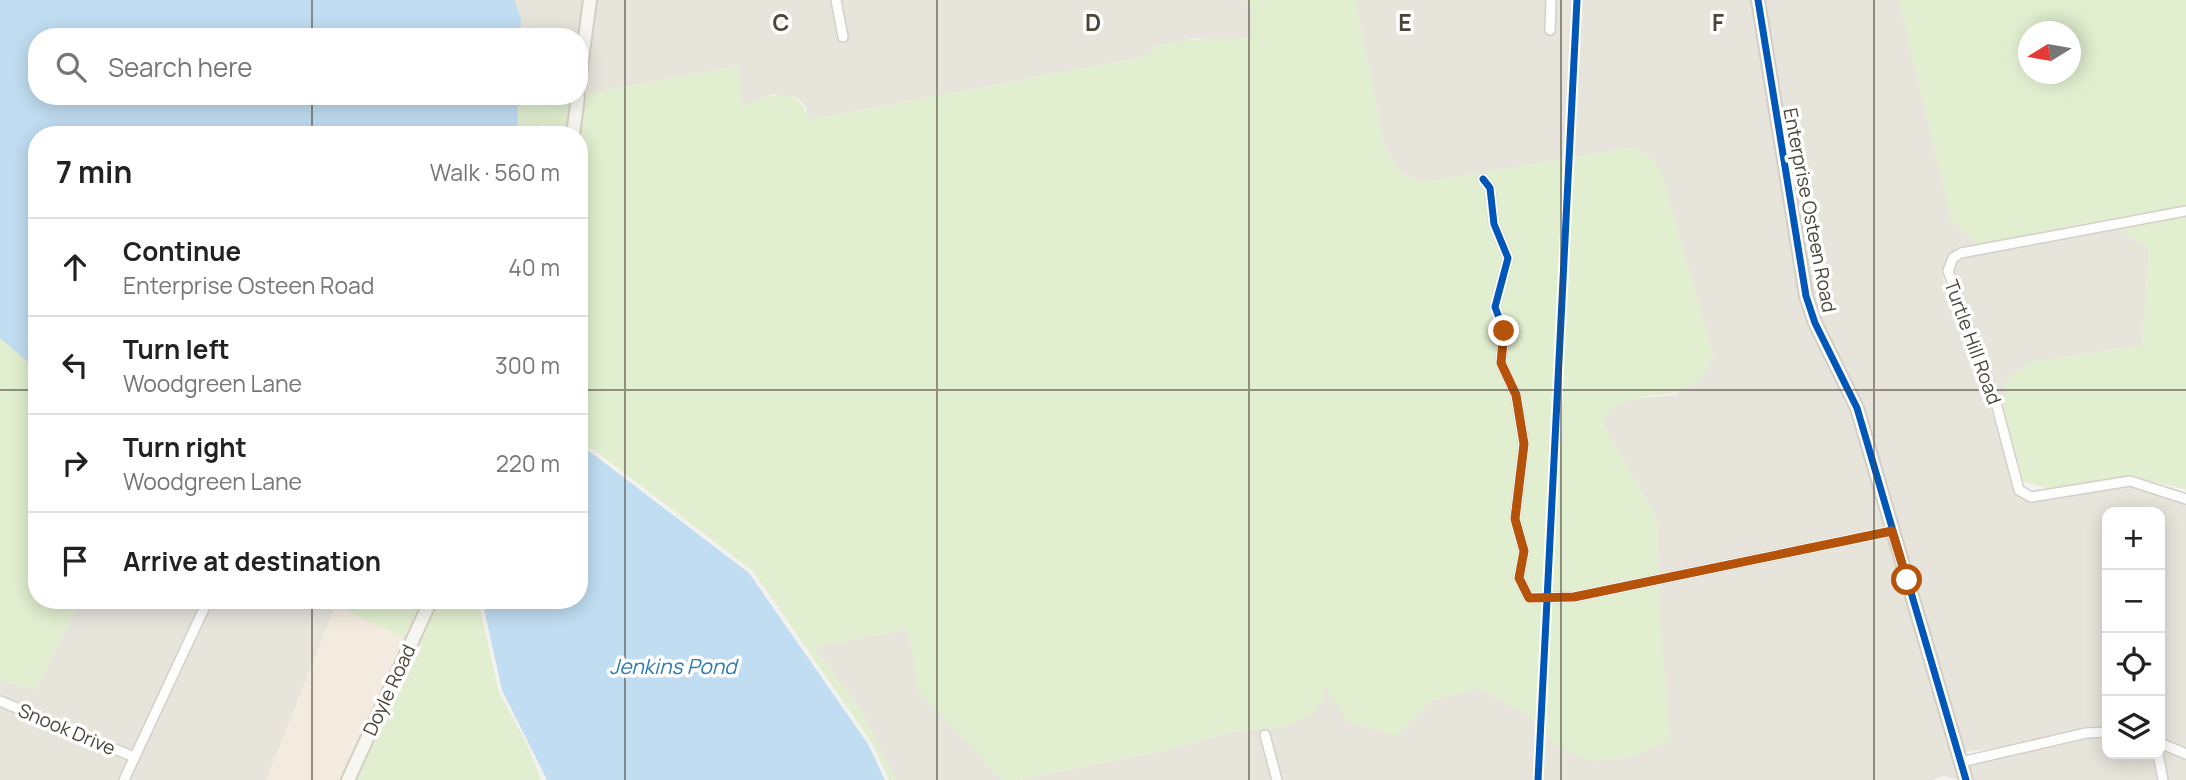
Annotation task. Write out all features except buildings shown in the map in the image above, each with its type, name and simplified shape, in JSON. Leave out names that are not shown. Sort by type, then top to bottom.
[{"type":"street","points":[[586,28],[590,0]]},
{"type":"street","points":[[836,0],[843,37]]},
{"type":"street","points":[[1550,30],[1552,0]]},
{"type":"street","name":"Enterprise Osteen Road","points":[[1758,0],[1806,296],[1815,323],[1857,408],[1966,780]]},
{"type":"street","points":[[574,126],[577,105]]},
{"type":"street","points":[[1483,179],[1490,188],[1494,224],[1508,258],[1495,307],[1504,331],[1501,363],[1516,395],[1524,444],[1515,519],[1524,551],[1519,578],[1529,598],[1574,597],[1892,531]]},
{"type":"street","name":"Turtle Hill Road","points":[[2186,211],[1961,253],[1954,258],[1948,271],[1995,399],[2019,490],[2031,496],[2130,481],[2186,499]]},
{"type":"street","points":[[124,780],[204,609]]},
{"type":"street","name":"Doyle Road","points":[[348,780],[427,609]]},
{"type":"street","name":"Snook Drive","points":[[0,701],[134,757]]},
{"type":"street","points":[[1961,762],[2086,733],[2102,732]]},
{"type":"street","points":[[1265,735],[1276,780]]},
{"type":"street","points":[[2165,745],[2186,754]]},
{"type":"street","points":[[2159,759],[2163,780]]},
{"type":"shaded area","points":[[495,0],[585,0],[580,28],[499,28]]},
{"type":"shaded area","points":[[595,0],[831,0],[839,42],[848,40],[841,0],[1244,0],[1252,11],[1252,37],[1229,41],[1195,38],[1156,46],[1145,57],[808,120],[806,107],[797,98],[773,94],[743,108],[736,66],[588,94],[588,55]]},
{"type":"shaded area","points":[[1355,0],[1547,0],[1546,34],[1555,33],[1556,0],[1753,0],[1802,297],[1852,410],[1961,780],[1944,776],[1933,780],[1281,780],[1268,730],[1259,733],[1272,780],[1019,780],[1166,750],[1236,731],[1284,727],[1325,686],[1396,736],[1432,700],[1478,688],[1529,715],[1558,747],[1659,602],[1657,518],[1602,423],[1612,407],[1628,399],[1675,395],[1713,355],[1661,172],[1635,147],[1425,182],[1402,174],[1385,149]]},
{"type":"shaded area","points":[[1763,0],[1899,0],[1951,219],[1979,245],[1949,257],[1943,269],[1943,279],[1974,351],[2015,492],[2028,500],[2130,485],[2186,504],[2186,750],[2165,740],[2165,507],[2102,507],[2102,728],[2085,729],[2000,748],[1963,752],[1897,530],[1811,294]]},
{"type":"shaded area","points":[[2118,228],[2149,249],[2142,345],[2032,362],[2007,379],[2003,409],[1983,348],[1953,277],[1957,261],[1963,257]]},
{"type":"shaded area","points":[[75,609],[199,609],[132,751],[0,696],[0,680],[36,690]]},
{"type":"shaded area","points":[[209,609],[334,609],[266,780],[129,780]]},
{"type":"shaded area","points":[[335,609],[342,609],[408,640],[343,780],[266,780]]},
{"type":"shaded area","points":[[908,629],[919,691],[1002,780],[896,780],[859,707],[813,647]]},
{"type":"shaded area","points":[[0,705],[128,759],[119,780],[0,780]]},
{"type":"shaded area","points":[[2102,738],[2102,759],[2154,759],[2158,780],[1971,780],[1967,765],[2071,741]]},
{"type":"shaded area","points":[[2165,750],[2186,759],[2186,780],[2168,780]]},
{"type":"green space","points":[[1244,0],[1355,0],[1385,149],[1402,174],[1425,182],[1635,147],[1653,160],[1661,172],[1713,355],[1703,375],[1691,386],[1677,392],[1629,400],[1615,408],[1602,423],[1657,518],[1659,602],[1670,740],[1631,757],[1592,762],[1558,747],[1529,715],[1478,688],[1432,700],[1396,736],[1349,722],[1325,687],[1322,702],[1310,716],[1284,727],[1236,731],[1166,750],[1019,780],[1002,780],[918,691],[908,629],[813,647],[859,707],[896,780],[889,780],[872,743],[753,571],[594,450],[588,448],[588,126],[579,126],[582,105],[588,105],[588,94],[737,66],[743,107],[773,96],[790,96],[804,108],[809,120],[1145,57],[1153,49],[1178,41],[1252,37],[1252,12]]},
{"type":"green space","points":[[1899,0],[2186,0],[2186,206],[1979,245],[1951,219]]},
{"type":"green space","points":[[282,105],[572,105],[569,126],[278,126]]},
{"type":"green space","points":[[2186,215],[2186,489],[2130,477],[2049,489],[2023,481],[2003,409],[2007,379],[2032,362],[2142,345],[2149,249],[2118,228]]},
{"type":"green space","points":[[0,283],[28,300],[28,609],[75,609],[36,690],[0,680]]},
{"type":"green space","points":[[342,609],[422,609],[408,640]]},
{"type":"green space","points":[[432,609],[480,609],[498,690],[527,744],[541,780],[356,780],[422,647],[416,644]]},
{"type":"water","points":[[0,0],[514,0],[521,18],[520,28],[28,28],[28,105],[518,105],[517,126],[28,126],[28,362],[0,338]]},
{"type":"water","name":"Jenkins Pond","points":[[589,451],[749,573],[868,744],[885,780],[547,780],[502,690],[484,609],[588,609]]},
{"type":"cycle path","points":[[1538,780],[1577,0]]},
{"type":"cycle path","points":[[1758,0],[1806,296],[1815,323],[1857,408],[1966,780]]},
{"type":"cycle path","points":[[1483,179],[1490,188],[1494,224],[1508,258],[1495,307],[1504,331],[1501,363],[1516,395],[1524,444],[1515,519],[1524,551],[1519,578],[1529,598],[1574,597],[1892,531]]},
{"type":"route","points":[[1504,331],[1501,363],[1516,395],[1524,444],[1515,519],[1524,551],[1519,578],[1529,598],[1574,597],[1892,531],[1907,580]]}]
